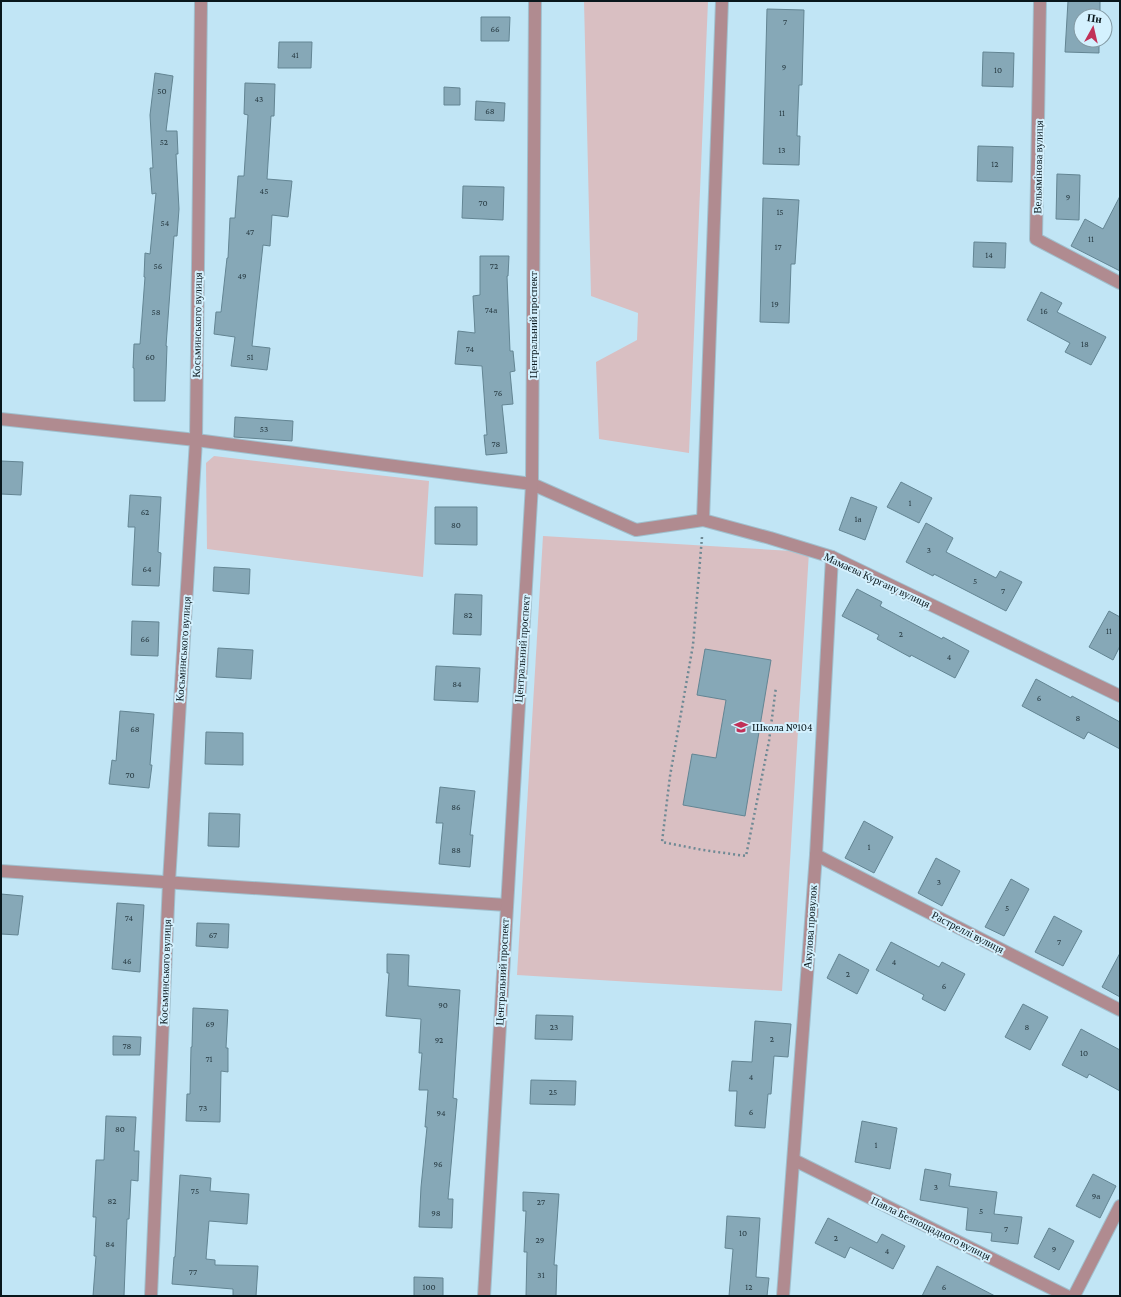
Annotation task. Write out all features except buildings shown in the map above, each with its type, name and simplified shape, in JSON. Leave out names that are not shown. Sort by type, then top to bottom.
[{"type":"street","name":"Косьминського вулиця","points":[[151,1296],[168,882],[196,440],[201,1]]},
{"type":"street","name":"Центральний проспект","points":[[484,1296],[532,484],[535,1]]},
{"type":"street","points":[[704,520],[722,1]]},
{"type":"street","name":"Вельямінова вулиця","points":[[1040,1],[1036,239],[1120,283]]},
{"type":"street","name":"Мамаєва Кургану вулиця","points":[[1,418],[196,440],[532,484],[636,530],[704,520],[832,557],[1120,696]]},
{"type":"street","name":"Акулова провулок","points":[[783,1296],[816,855],[832,557]]},
{"type":"street","name":"Растреллі вулиця","points":[[816,855],[1120,1010]]},
{"type":"street","points":[[1,871],[506,905]]},
{"type":"street","name":"Павла Безпощадного вулиця","points":[[794,1160],[1067,1296]]},
{"type":"street","points":[[1074,1296],[1120,1206]]},
{"type":"path","points":[[704,520],[692,645],[670,776],[662,842],[746,856],[769,741],[776,687]]},
{"type":"shaded area","points":[[584,1],[708,1],[689,453],[599,439],[596,362],[637,340],[638,313],[591,296]]},
{"type":"shaded area","points":[[214,456],[429,481],[423,577],[207,549],[206,463]]},
{"type":"shaded area","points":[[543,536],[809,552],[782,991],[517,975]]},
{"type":"place","name":"Школа №104","points":[[741,727]]}]
